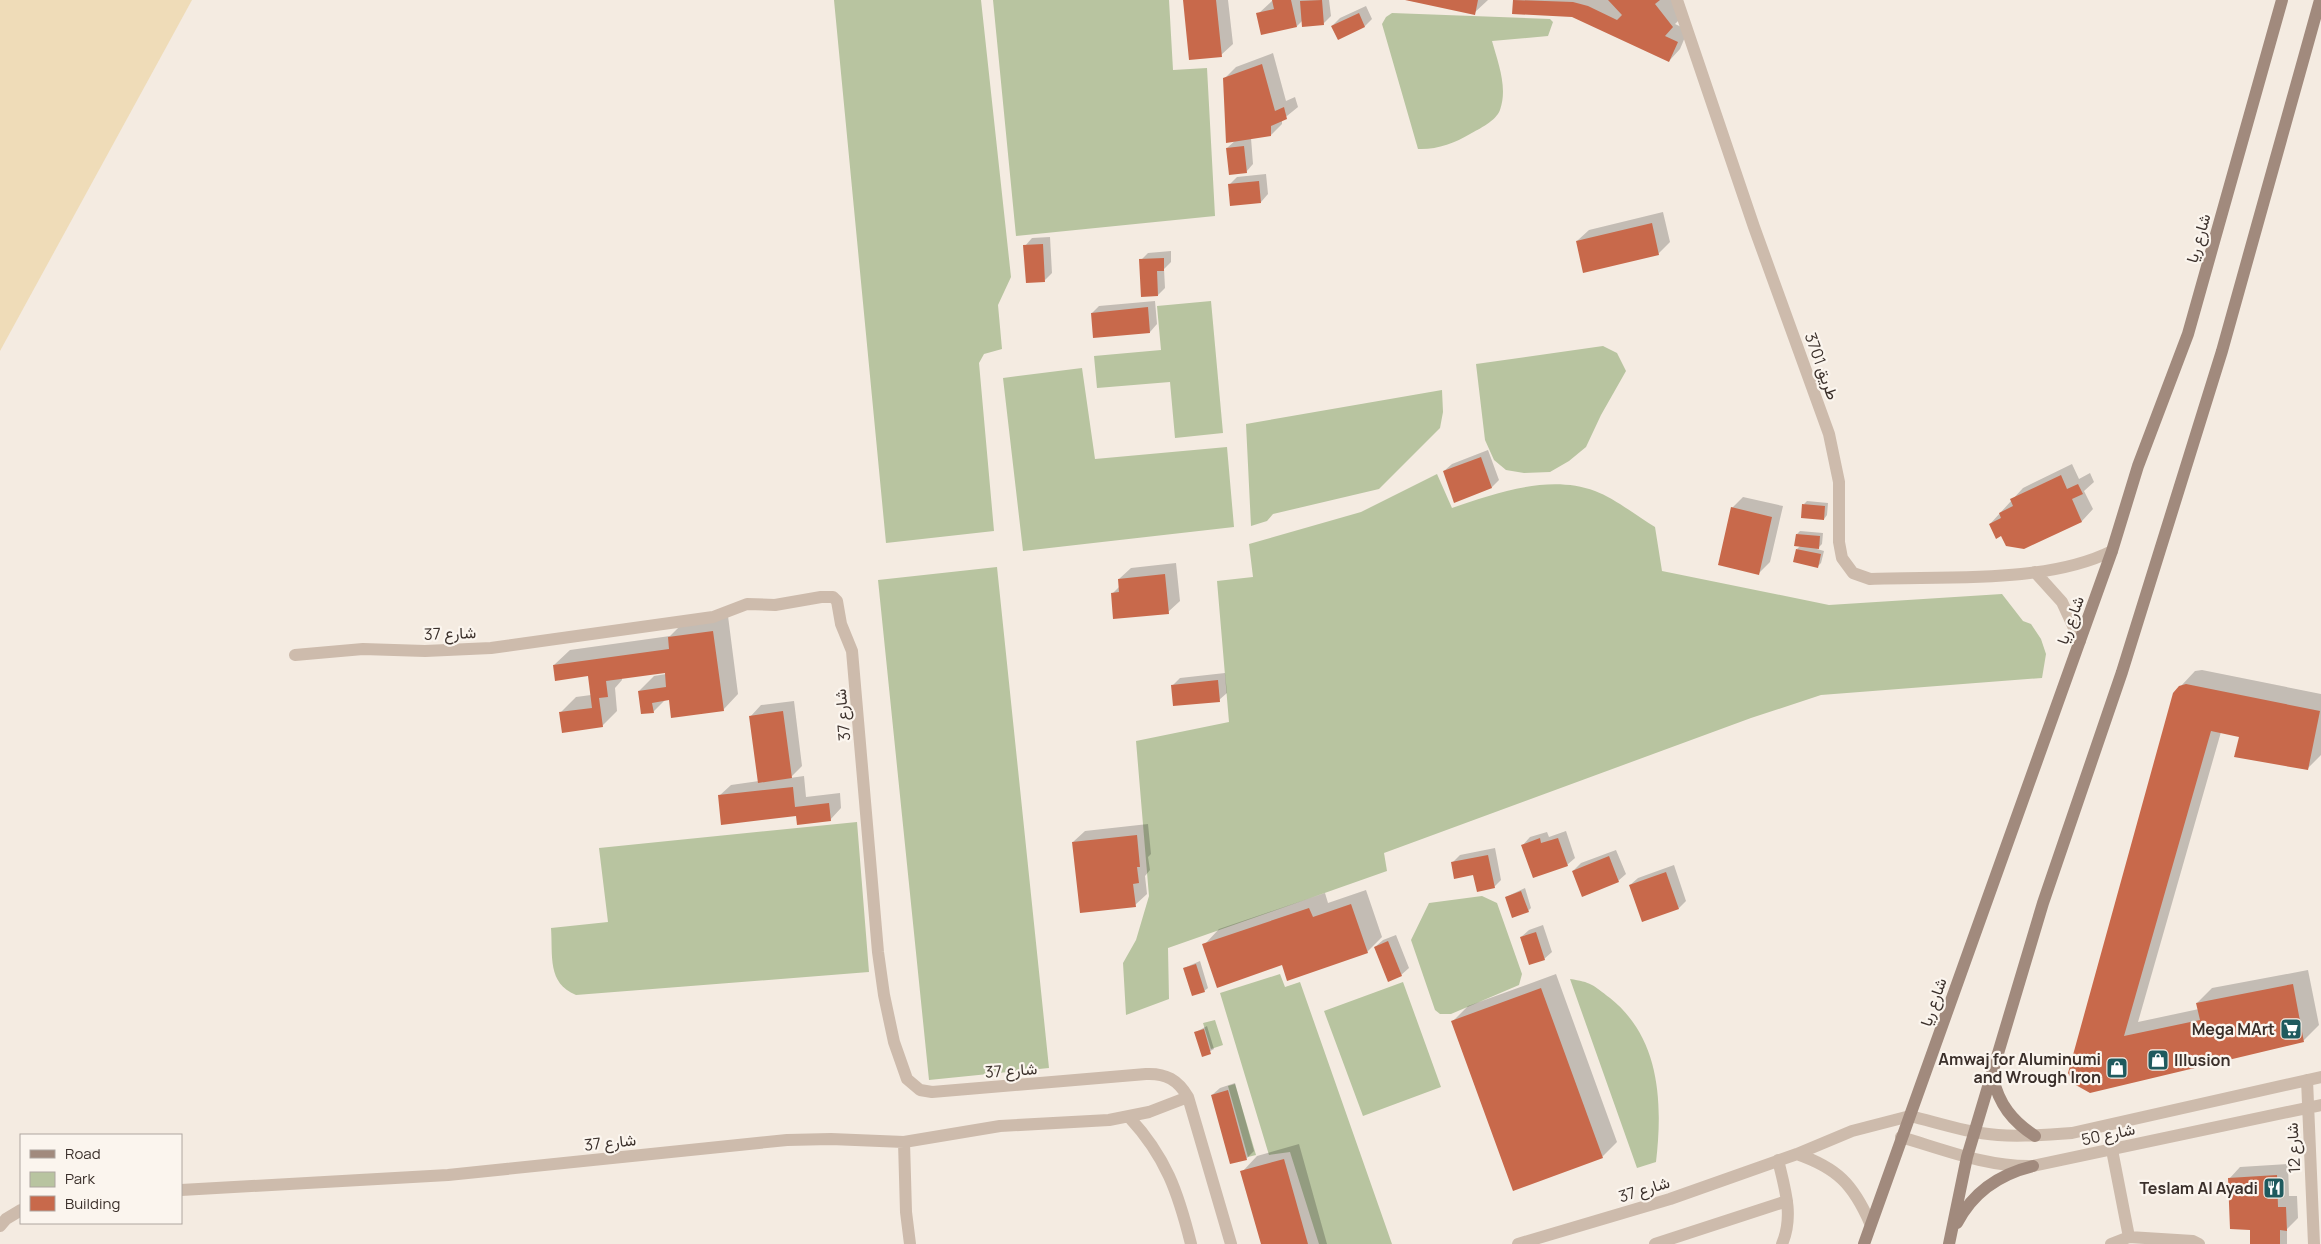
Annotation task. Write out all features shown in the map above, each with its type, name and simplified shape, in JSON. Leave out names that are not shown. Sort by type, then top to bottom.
[{"type":"main road","name":"شارع ريا","points":[[1864,1244],[2080,642],[2112,551],[2138,466],[2188,334],[2282,0]]},
{"type":"main road","points":[[1950,1244],[1967,1157],[1993,1077],[2043,903],[2122,672],[2219,360],[2320,0]]},
{"type":"main road","points":[[1993,1077],[2002,1105],[2012,1118],[2035,1136]]},
{"type":"main road","points":[[1950,1244],[1962,1214],[1985,1188],[2000,1178],[2033,1166]]},
{"type":"street","name":"طريق 3701","points":[[1679,1],[1754,227],[1829,434],[1838,482],[1840,549],[1847,566],[1853,573],[1870,579],[2035,572],[2081,565],[2112,551]]},
{"type":"street","points":[[2035,572],[2062,602],[2076,628],[2080,642]]},
{"type":"street","name":"شارع 37","points":[[296,655],[363,650],[425,651],[491,648],[713,617],[746,604],[774,605],[821,597],[833,597],[837,601],[841,624],[852,651],[878,952],[884,995],[894,1042],[910,1084],[920,1090],[932,1092],[1156,1074],[1175,1081],[1188,1097],[1230,1244]]},
{"type":"street","name":"شارع 50","points":[[1910,1116],[1975,1132],[2035,1136],[2072,1133],[2321,1077]]},
{"type":"street","name":"شارع 12","points":[[2306,1080],[2314,1244]]},
{"type":"street","name":"شارع 37","points":[[182,1190],[448,1175],[787,1140],[830,1139],[904,1142],[1000,1126],[1129,1117],[1188,1097]]},
{"type":"street","name":"شارع 50","points":[[1901,1137],[2000,1165],[2033,1166],[2321,1105]]},
{"type":"street","name":"شارع 37","points":[[1518,1244],[1670,1199],[1797,1154],[1852,1131],[1910,1116]]},
{"type":"street","points":[[1129,1117],[1159,1154],[1170,1176],[1180,1198],[1192,1244]]},
{"type":"street","points":[[904,1142],[906,1212],[910,1244]]},
{"type":"street","points":[[2112,1150],[2129,1237]]},
{"type":"street","points":[[1797,1154],[1822,1162],[1843,1178],[1860,1198],[1870,1223]]},
{"type":"street","points":[[1778,1160],[1787,1201],[1787,1230],[1782,1244]]},
{"type":"street","points":[[1655,1244],[1787,1201]]},
{"type":"street","points":[[0,1226],[6,1219],[20,1211]]},
{"type":"street","points":[[2111,1244],[2129,1237],[2193,1241],[2199,1244]]},
{"type":"green space","points":[[834,0],[981,0],[1011,277],[998,305],[1002,349],[984,354],[979,363],[994,531],[886,543]]},
{"type":"green space","points":[[993,0],[1169,0],[1173,70],[1207,68],[1215,216],[1016,236]]},
{"type":"green space","points":[[1392,13],[1550,19],[1553,22],[1548,36],[1492,41],[1503,84],[1500,110],[1495,118],[1452,143],[1438,147],[1418,149],[1382,24],[1386,17]]},
{"type":"green space","points":[[1211,301],[1223,433],[1175,438],[1170,382],[1097,388],[1094,356],[1161,350],[1157,306]]},
{"type":"green space","points":[[1603,346],[1617,353],[1626,371],[1601,415],[1586,447],[1569,461],[1550,472],[1524,473],[1506,470],[1494,460],[1485,440],[1476,364]]},
{"type":"green space","points":[[1082,368],[1095,459],[1227,447],[1234,527],[1023,551],[1003,378]]},
{"type":"green space","points":[[1442,390],[1443,412],[1440,428],[1379,489],[1273,514],[1267,521],[1251,526],[1246,424]]},
{"type":"green space","points":[[1437,474],[1452,508],[1504,492],[1541,485],[1577,486],[1602,494],[1655,527],[1662,571],[1829,605],[2002,594],[2023,621],[2031,624],[2041,639],[2046,654],[2042,678],[1821,695],[1751,718],[1384,853],[1387,871],[1168,948],[1169,999],[1126,1015],[1123,963],[1136,940],[1149,896],[1136,741],[1229,722],[1217,581],[1253,577],[1249,544],[1361,512]]},
{"type":"green space","points":[[997,567],[1049,1068],[929,1080],[878,580]]},
{"type":"green space","points":[[857,822],[869,972],[576,995],[567,990],[556,976],[552,958],[551,928],[608,922],[599,848]]},
{"type":"green space","points":[[1482,896],[1497,903],[1522,974],[1519,985],[1451,1014],[1440,1014],[1435,1010],[1411,940],[1429,903]]},
{"type":"green space","points":[[1280,974],[1285,987],[1300,982],[1392,1244],[1319,1244],[1290,1152],[1269,1155],[1220,993]]},
{"type":"green space","points":[[1570,979],[1583,981],[1610,998],[1627,1014],[1639,1032],[1648,1052],[1658,1094],[1659,1117],[1656,1162],[1637,1168]]},
{"type":"green space","points":[[1403,982],[1441,1087],[1363,1116],[1324,1011]]},
{"type":"green space","points":[[1215,1020],[1223,1045],[1211,1049],[1203,1023]]},
{"type":"green space","points":[[1235,1084],[1256,1155],[1248,1157],[1228,1086]]},
{"type":"sand","points":[[0,0],[192,0],[0,351]]},
{"type":"building","points":[[1183,0],[1216,0],[1222,57],[1189,60]]},
{"type":"building","points":[[1272,0],[1291,0],[1297,27],[1261,35],[1256,13],[1274,9]]},
{"type":"building","points":[[1322,0],[1324,25],[1302,27],[1300,1]]},
{"type":"building","points":[[1405,0],[1478,0],[1475,15]]},
{"type":"building","points":[[1513,0],[1573,2],[1588,6],[1617,20],[1622,15],[1608,0],[1660,0],[1655,4],[1673,27],[1665,36],[1678,42],[1669,62],[1572,17],[1512,14]]},
{"type":"building","points":[[1359,13],[1365,27],[1338,40],[1331,26]]},
{"type":"building","points":[[1262,64],[1275,111],[1284,107],[1287,119],[1271,126],[1271,136],[1226,143],[1223,78]]},
{"type":"building","points":[[1244,146],[1247,173],[1229,175],[1226,148]]},
{"type":"building","points":[[1259,181],[1261,203],[1230,206],[1228,184]]},
{"type":"building","points":[[1652,223],[1659,255],[1583,273],[1576,241]]},
{"type":"building","points":[[1043,244],[1045,282],[1026,283],[1023,245]]},
{"type":"building","points":[[1164,258],[1164,271],[1157,271],[1158,296],[1141,297],[1139,259]]},
{"type":"building","points":[[1148,307],[1150,333],[1093,338],[1091,313]]},
{"type":"building","points":[[1481,457],[1492,488],[1454,503],[1443,471]]},
{"type":"building","points":[[2061,475],[2067,489],[2078,484],[2083,494],[2072,499],[2082,522],[2024,549],[2006,546],[2001,536],[1996,539],[1989,524],[2001,518],[1999,513],[2013,506],[2010,499]]},
{"type":"building","points":[[1802,504],[1825,506],[1824,520],[1801,518]]},
{"type":"building","points":[[1731,507],[1772,517],[1759,575],[1718,565]]},
{"type":"building","points":[[1796,534],[1820,536],[1819,549],[1794,546]]},
{"type":"building","points":[[1796,549],[1821,554],[1818,568],[1793,562]]},
{"type":"building","points":[[1165,574],[1169,614],[1113,619],[1111,593],[1119,592],[1118,579]]},
{"type":"building","points":[[713,631],[724,711],[671,718],[669,700],[652,703],[654,713],[641,714],[638,691],[666,687],[665,673],[606,681],[608,697],[599,698],[603,727],[562,733],[559,712],[592,708],[588,676],[555,681],[553,665],[669,649],[668,637]]},
{"type":"building","points":[[1218,680],[1220,702],[1173,706],[1171,685]]},
{"type":"building","points":[[2186,684],[2320,711],[2308,770],[2234,757],[2239,737],[2211,731],[2124,1036],[2200,1020],[2196,1003],[2293,984],[2304,1042],[2090,1093],[2074,1084],[2068,1073],[2173,693],[2179,686]]},
{"type":"building","points":[[783,711],[792,778],[758,783],[749,716]]},
{"type":"building","points":[[793,787],[795,807],[829,803],[831,821],[797,825],[796,816],[721,825],[718,795]]},
{"type":"building","points":[[1137,835],[1140,867],[1137,867],[1139,883],[1133,884],[1136,907],[1080,913],[1072,842]]},
{"type":"building","points":[[1540,838],[1541,843],[1558,838],[1568,866],[1533,878],[1521,845]]},
{"type":"building","points":[[1488,855],[1495,888],[1477,892],[1473,875],[1454,879],[1451,862]]},
{"type":"building","points":[[1609,856],[1619,882],[1582,897],[1572,871]]},
{"type":"building","points":[[1666,872],[1679,909],[1642,922],[1629,885]]},
{"type":"building","points":[[1521,891],[1529,912],[1512,918],[1505,897]]},
{"type":"building","points":[[1351,904],[1368,953],[1287,981],[1282,965],[1217,988],[1202,944],[1309,908],[1313,917]]},
{"type":"building","points":[[1536,932],[1545,960],[1529,965],[1520,937]]},
{"type":"building","points":[[1388,941],[1402,976],[1388,982],[1374,947]]},
{"type":"building","points":[[1196,964],[1205,992],[1192,996],[1183,968]]},
{"type":"building","points":[[1541,988],[1603,1158],[1513,1191],[1451,1021]]},
{"type":"building","points":[[1204,1029],[1211,1054],[1202,1057],[1194,1032]]},
{"type":"building","points":[[1228,1090],[1247,1160],[1230,1164],[1211,1095]]},
{"type":"building","points":[[1284,1159],[1308,1244],[1261,1244],[1240,1171]]},
{"type":"building","points":[[2277,1175],[2278,1207],[2286,1207],[2287,1231],[2280,1230],[2280,1244],[2250,1244],[2250,1230],[2230,1229],[2228,1178]]},
{"type":"place","name":"Mega MArt","points":[[2291,1029]]},
{"type":"place","name":"Illusion","points":[[2158,1060]]},
{"type":"place","name":"Amwaj for Aluminumi and Wrough Iron","points":[[2117,1068]]},
{"type":"place","name":"Teslam Al Ayadi","points":[[2274,1188]]}]
